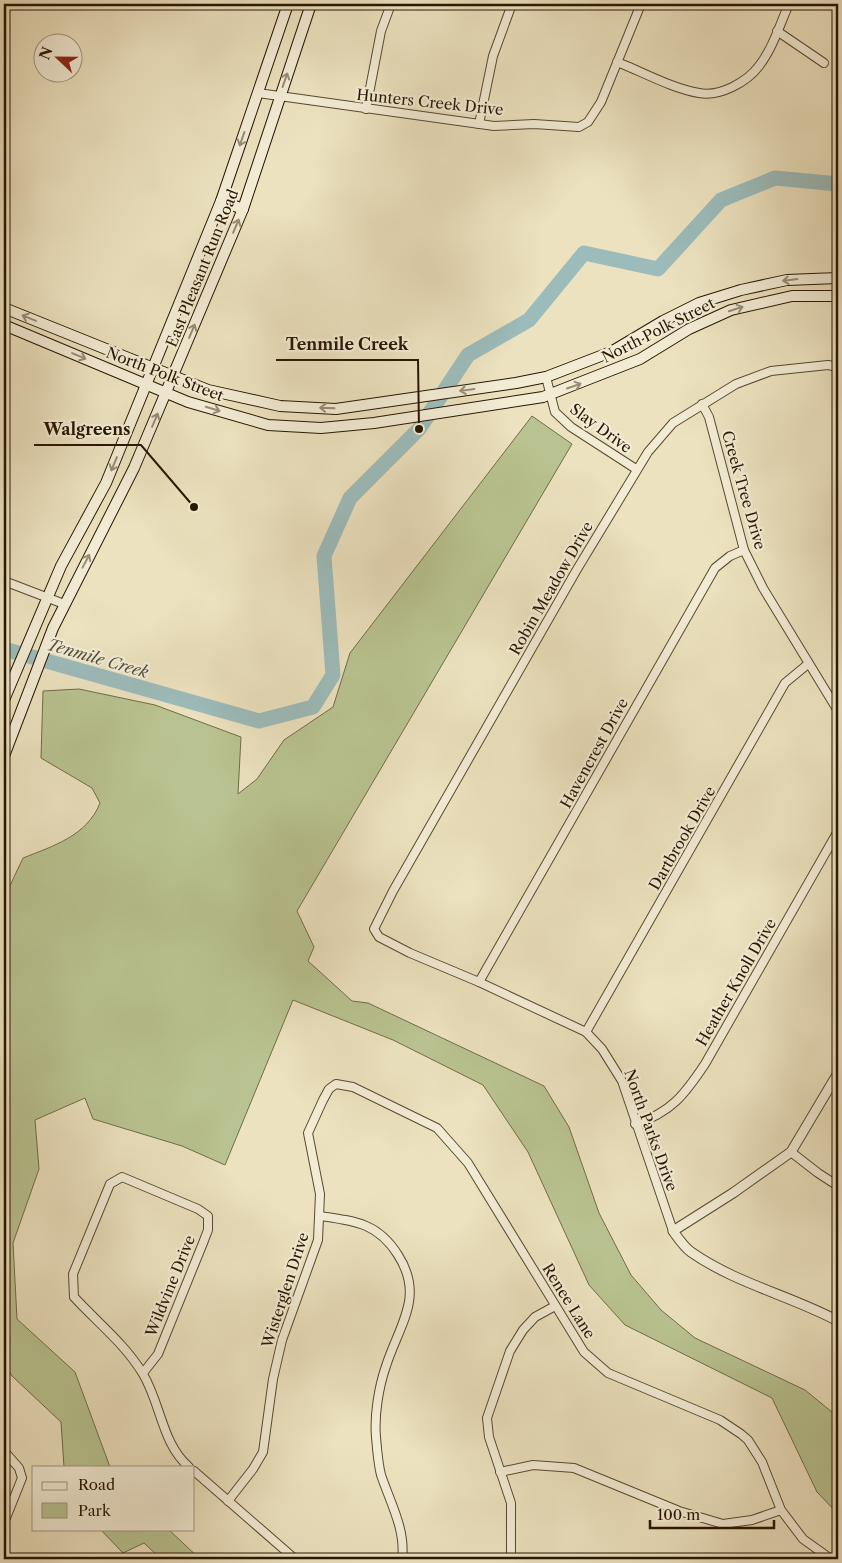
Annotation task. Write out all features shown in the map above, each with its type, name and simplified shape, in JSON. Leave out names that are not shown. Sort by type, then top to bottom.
[{"type":"main road","name":"East Pleasant Run Road","points":[[4,700],[46,598],[106,483],[221,201],[288,4]]},
{"type":"main road","name":"East Pleasant Run Road","points":[[4,756],[53,628],[124,490],[167,393],[243,209],[279,97],[312,4]]},
{"type":"main road","points":[[221,201],[243,209]]},
{"type":"main road","name":"North Polk Street","points":[[4,308],[208,390],[280,406],[336,409],[546,377],[611,352],[663,321],[699,303],[741,290],[787,280],[838,278]]},
{"type":"main road","name":"North Polk Street","points":[[4,325],[167,393],[215,410],[268,425],[321,428],[374,423],[551,394],[640,359],[689,329],[731,310],[792,296],[838,296]]},
{"type":"main road","points":[[48,342],[54,328]]},
{"type":"main road","points":[[106,483],[124,490]]},
{"type":"street","points":[[366,109],[381,31],[391,4]]},
{"type":"street","points":[[479,124],[493,56],[512,4]]},
{"type":"street","name":"Hunters Creek Drive","points":[[258,93],[479,124],[579,127],[588,122],[601,102],[641,4]]},
{"type":"street","points":[[617,62],[701,94],[723,90],[743,81],[759,66],[789,4]]},
{"type":"street","points":[[777,31],[824,63]]},
{"type":"street","name":"Robin Meadow Drive","points":[[374,929],[393,891],[636,469],[673,423],[736,384],[770,371],[828,365],[838,367]]},
{"type":"street","name":"Slay Drive","points":[[546,377],[555,412],[571,427],[636,469]]},
{"type":"street","name":"Creek Tree Drive","points":[[702,404],[709,417],[744,550],[763,588],[838,711]]},
{"type":"street","name":"Havencrest Drive","points":[[479,982],[715,568],[730,556],[744,550]]},
{"type":"street","points":[[4,581],[64,604]]},
{"type":"street","name":"Dartbrook Drive","points":[[586,1032],[785,683],[808,664]]},
{"type":"street","name":"Heather Knoll Drive","points":[[636,1124],[659,1115],[685,1094],[706,1064],[838,831]]},
{"type":"street","name":"North Parks Drive","points":[[374,929],[379,937],[410,953],[479,982],[586,1032],[602,1049],[622,1081],[673,1231],[689,1251],[726,1272],[816,1309],[838,1321]]},
{"type":"street","points":[[673,1231],[733,1193],[792,1152],[838,1073]]},
{"type":"street","name":"Wisterglen Drive","points":[[228,1501],[253,1469],[263,1452],[272,1379],[279,1350],[318,1240],[320,1194],[308,1133],[326,1094],[336,1084]]},
{"type":"street","name":"Renee Lane","points":[[336,1084],[353,1087],[437,1128],[468,1163],[584,1352],[608,1373],[720,1420],[748,1440],[762,1462],[781,1510],[803,1539],[831,1559]]},
{"type":"street","points":[[792,1152],[838,1186]]},
{"type":"street","name":"Wildvine Drive","points":[[122,1177],[198,1209],[208,1216],[208,1230],[158,1354],[143,1373],[118,1339],[74,1298],[74,1274],[110,1184],[122,1177]]},
{"type":"street","points":[[320,1216],[357,1222],[373,1228],[391,1243],[402,1262],[411,1285],[406,1318],[386,1367],[378,1406],[376,1435],[381,1473],[398,1522],[402,1559]]},
{"type":"street","points":[[511,1559],[511,1503],[489,1437],[487,1418],[499,1378],[510,1351],[523,1330],[535,1317],[555,1306]]},
{"type":"street","points":[[143,1373],[155,1398],[169,1442],[188,1466]]},
{"type":"street","points":[[4,1452],[19,1468],[22,1478],[4,1523]]},
{"type":"street","points":[[500,1472],[533,1465],[574,1468],[679,1511],[723,1524],[752,1520],[781,1510]]},
{"type":"street","points":[[195,1472],[295,1559]]},
{"type":"green space","points":[[532,416],[572,444],[297,911],[314,947],[308,961],[352,1001],[368,1003],[544,1086],[569,1127],[599,1213],[631,1275],[661,1310],[695,1338],[805,1390],[838,1417],[838,1514],[817,1492],[772,1398],[625,1325],[589,1285],[528,1152],[483,1085],[393,1040],[293,1000],[225,1165],[182,1146],[93,1119],[85,1098],[35,1120],[39,1169],[13,1243],[17,1319],[75,1372],[110,1466],[64,1466],[61,1422],[12,1376],[4,1362],[4,892],[7,892],[23,858],[57,844],[78,832],[87,824],[100,803],[92,788],[41,758],[43,691],[79,689],[155,705],[241,737],[238,794],[257,779],[284,740],[333,707],[350,653]]},
{"type":"green space","points":[[101,1530],[169,1530],[200,1559],[161,1559],[144,1543],[123,1553]]},
{"type":"waterway","name":"Tenmile Creek","points":[[4,649],[259,721],[313,707],[333,675],[324,556],[350,498],[419,429],[468,355],[529,320],[584,253],[658,269],[721,200],[775,178],[838,184]]},
{"type":"place","name":"Tenmile Creek","points":[[419,429]]},
{"type":"place","name":"Walgreens","points":[[194,507]]}]
